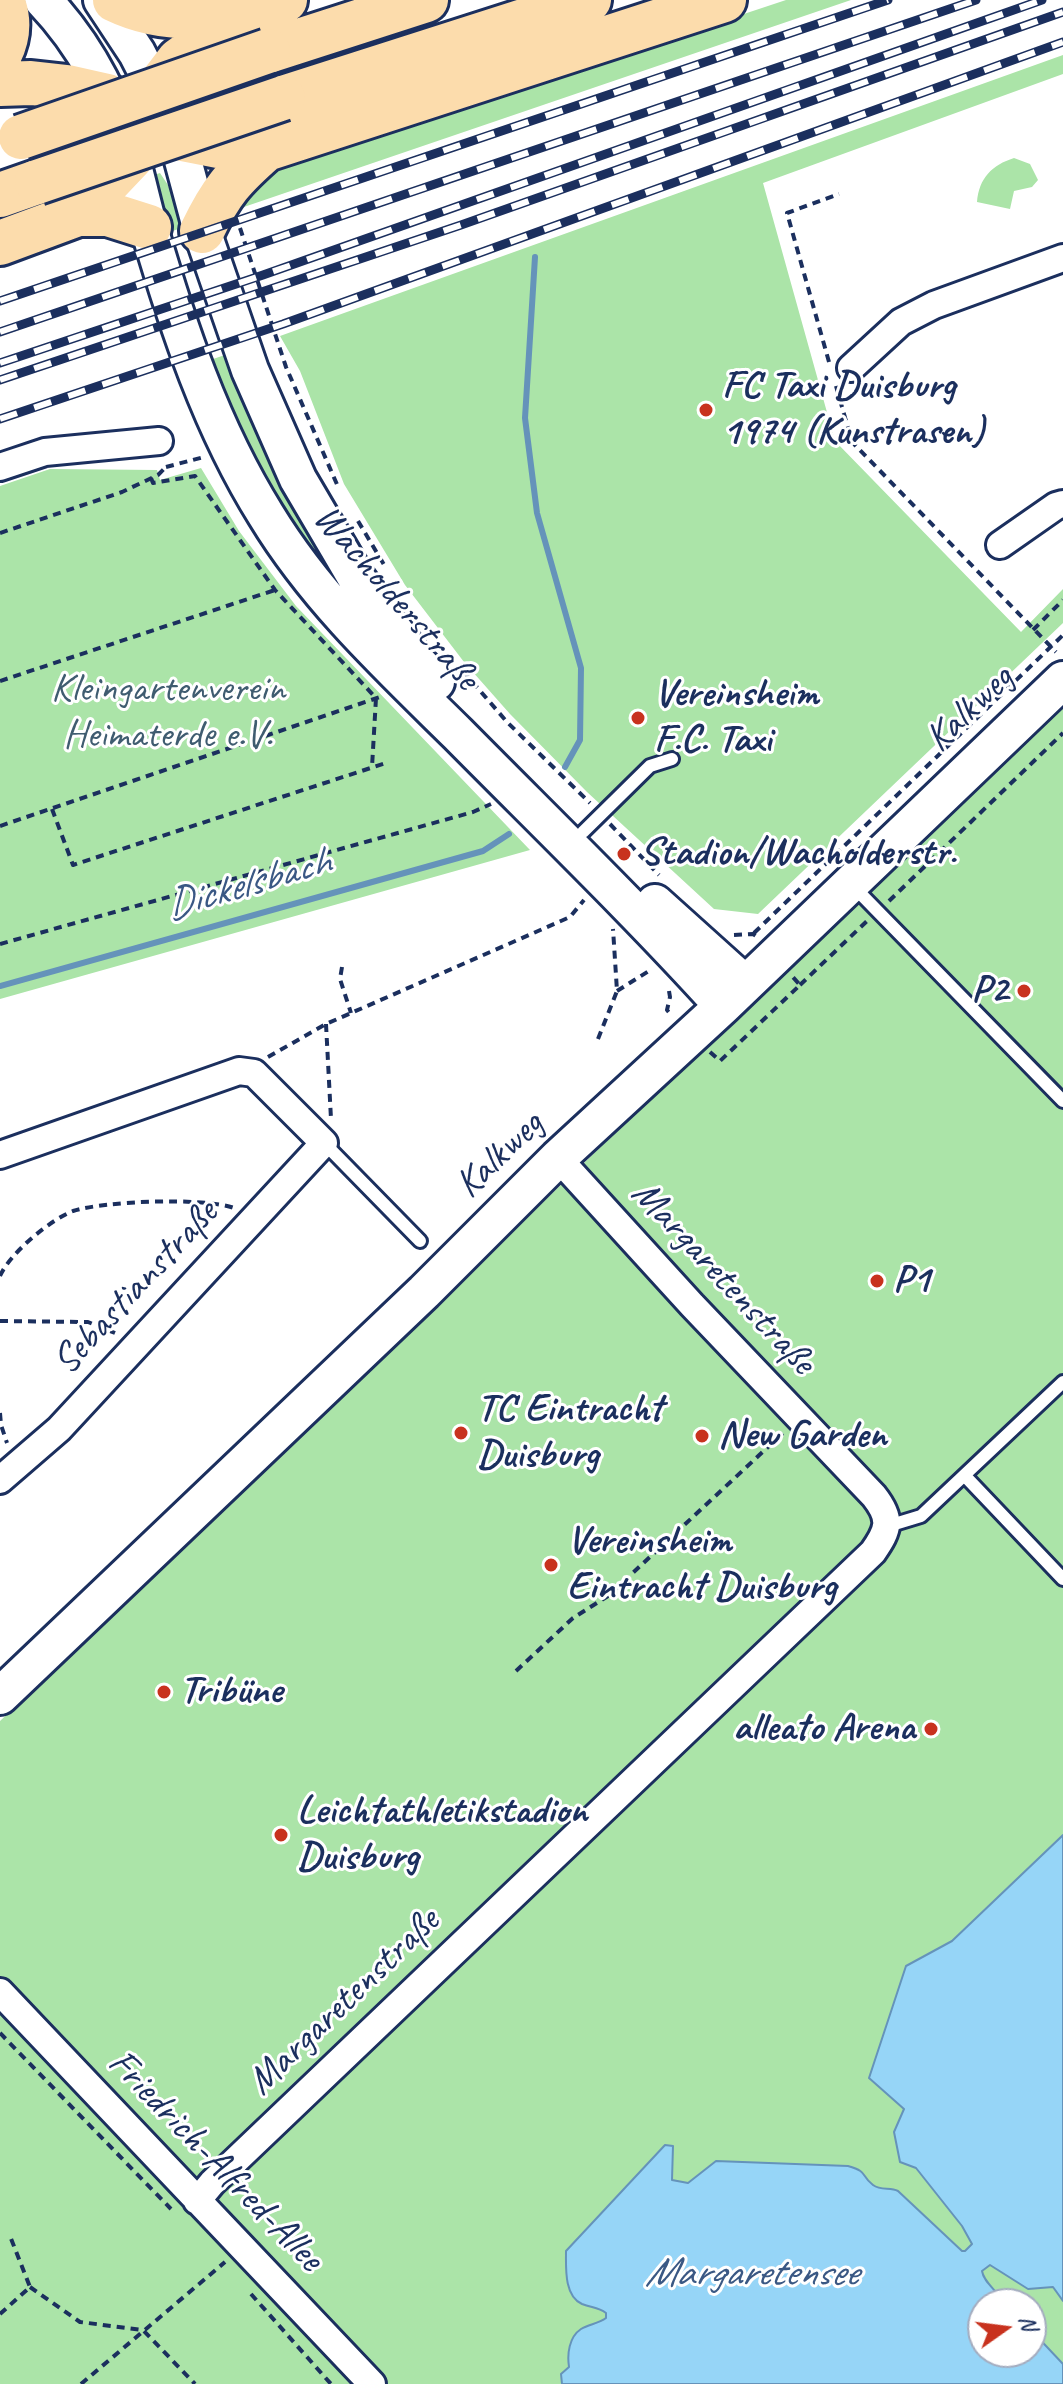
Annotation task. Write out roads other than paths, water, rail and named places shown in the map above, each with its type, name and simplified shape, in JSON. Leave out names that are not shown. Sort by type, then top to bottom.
[{"type":"highway","points":[[0,54],[7,32],[8,15],[2,0]]},
{"type":"highway","points":[[115,0],[150,12],[188,18],[269,5]]},
{"type":"highway","points":[[10,140],[426,0]]},
{"type":"highway","points":[[18,189],[283,98],[589,0]]},
{"type":"highway","points":[[0,84],[67,87],[107,96],[160,115],[233,149],[266,149],[724,0]]},
{"type":"highway","points":[[78,214],[131,158],[160,115],[179,60],[269,5]]},
{"type":"highway","points":[[202,231],[218,198],[237,174],[266,149]]},
{"type":"highway","points":[[0,243],[78,214],[108,214],[149,227]]},
{"type":"street","name":"Wacholderstraße","points":[[43,0],[88,55],[107,96],[131,158],[149,227],[194,366],[229,450],[266,516],[307,576],[356,633],[553,830],[734,995]]},
{"type":"street","name":"Wacholderstraße","points":[[102,0],[129,40],[160,115],[250,370],[298,479],[355,576],[415,660],[592,823],[734,995]]},
{"type":"street","points":[[851,368],[901,322],[934,305],[1063,258]]},
{"type":"street","points":[[0,467],[45,452],[159,441]]},
{"type":"street","points":[[1000,545],[1063,504]]},
{"type":"street","name":"Kalkweg","points":[[0,1696],[424,1292],[558,1158],[734,995],[764,945],[850,883],[1063,680]]},
{"type":"street","points":[[0,1155],[239,1071],[254,1073],[324,1143]]},
{"type":"street","name":"Sebastianstraße","points":[[0,1480],[59,1429],[324,1143]]},
{"type":"street","name":"Margaretenstraße","points":[[189,2210],[212,2183],[873,1552],[888,1526],[885,1510],[874,1496],[558,1158]]},
{"type":"street","name":"Friedrich-Alfred-Allee","points":[[0,1992],[189,2210],[242,2247],[372,2384]]},
{"type":"lane","points":[[592,823],[650,766],[672,759]]},
{"type":"lane","points":[[850,883],[1063,1101]]},
{"type":"lane","points":[[324,1143],[420,1241]]},
{"type":"lane","points":[[888,1526],[921,1516],[1063,1382]]},
{"type":"lane","points":[[965,1476],[1063,1579]]},
{"type":"water","name":"Margaretensee","points":[[1063,1835],[1063,2301],[1053,2287],[1026,2288],[990,2265],[982,2271],[993,2288],[967,2288],[967,2368],[1047,2368],[1047,2347],[1063,2364],[1063,2384],[562,2384],[561,2374],[569,2367],[569,2351],[574,2336],[581,2329],[606,2318],[606,2313],[582,2304],[572,2295],[567,2281],[566,2251],[665,2145],[673,2146],[672,2180],[688,2183],[716,2161],[855,2168],[876,2187],[898,2191],[962,2251],[972,2244],[962,2226],[916,2168],[900,2162],[894,2132],[904,2109],[869,2078],[906,1966],[952,1941]]},
{"type":"waterway","name":"Dickelsbach","points":[[535,257],[525,418],[537,513],[581,668],[580,740],[565,767]]},
{"type":"waterway","name":"Dickelsbach","points":[[0,986],[483,851],[509,834]]},
{"type":"railway","points":[[0,301],[888,0]]},
{"type":"railway","points":[[0,332],[976,0]]},
{"type":"railway","points":[[0,363],[263,275],[1042,0]]},
{"type":"railway","points":[[0,380],[461,225],[1063,12]]},
{"type":"railway","points":[[0,419],[283,324],[1063,42]]},
{"type":"place","name":"FC Taxi Duisburg 1974 (Kunstrasen)","points":[[706,410]]},
{"type":"place","name":"Vereinsheim F.C. Taxi","points":[[638,718]]},
{"type":"place","name":"Stadion/Wacholderstr.","points":[[624,854]]},
{"type":"place","name":"P2","points":[[1024,991]]},
{"type":"place","name":"P1","points":[[877,1281]]},
{"type":"place","name":"TC Eintracht Duisburg","points":[[461,1433]]},
{"type":"place","name":"New Garden","points":[[702,1436]]},
{"type":"place","name":"Vereinsheim Eintracht Duisburg","points":[[551,1565]]},
{"type":"place","name":"Tribüne","points":[[164,1692]]},
{"type":"place","name":"alleato Arena","points":[[931,1729]]},
{"type":"place","name":"Leichtathletikstadion Duisburg","points":[[281,1835]]},
{"type":"park label","name":"Kleingartenverein Heimaterde e.V.","points":[[168,713]]}]
